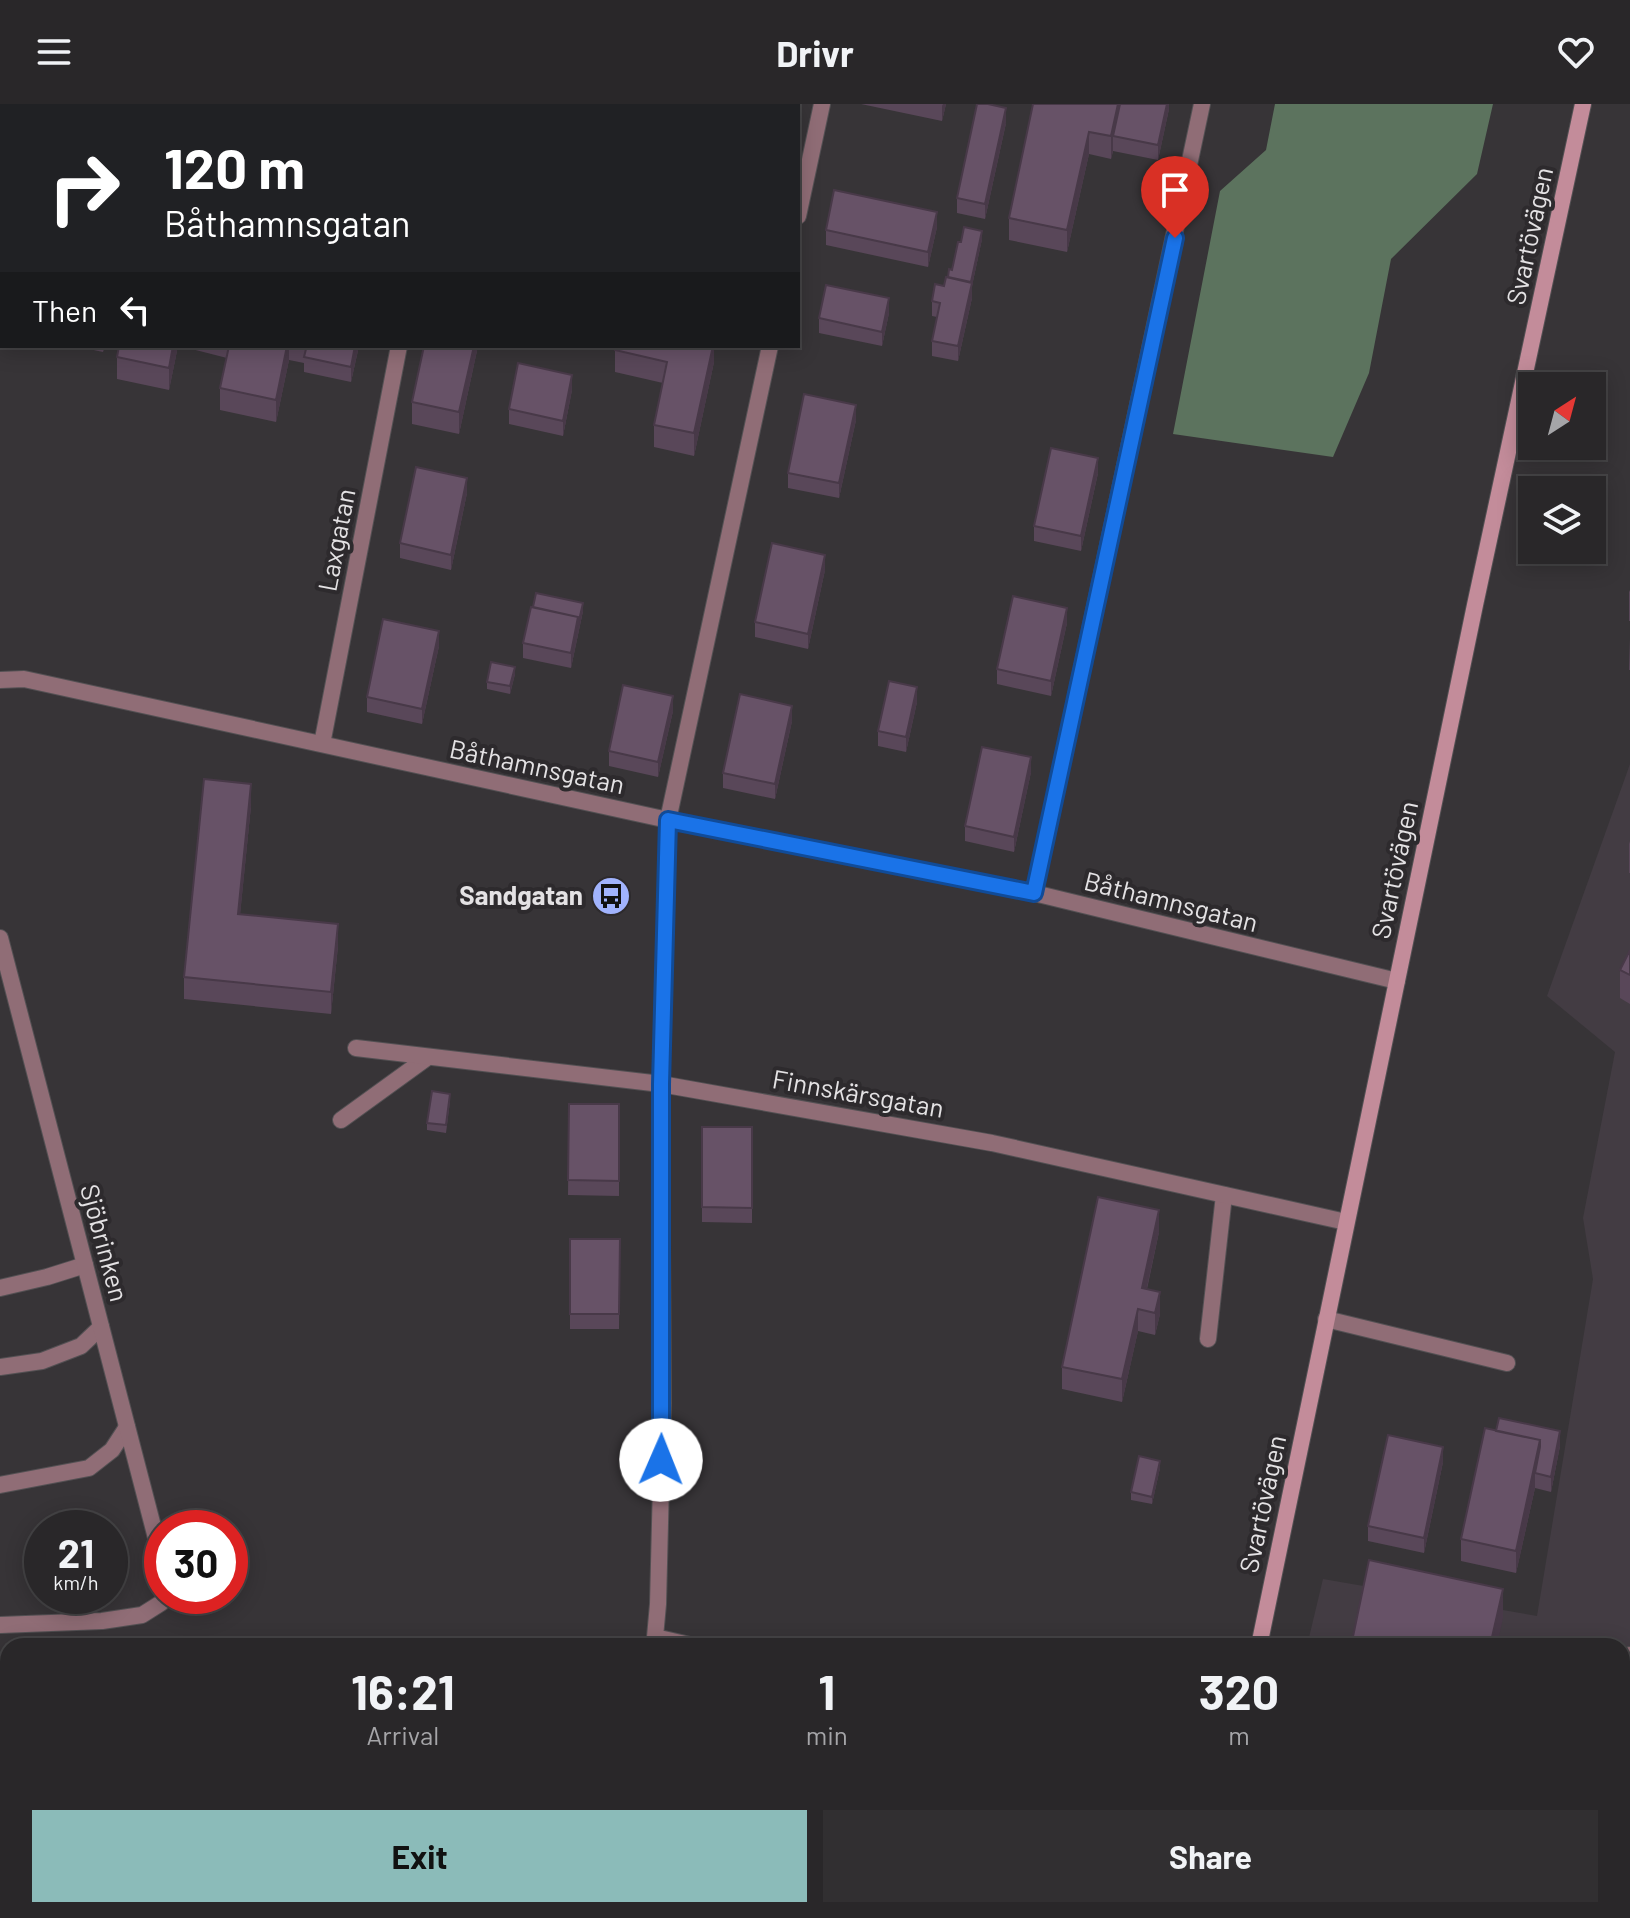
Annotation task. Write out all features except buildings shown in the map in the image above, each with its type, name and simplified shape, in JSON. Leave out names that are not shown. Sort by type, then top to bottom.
[{"type":"main road","name":"Svartövägen","points":[[1261,1638],[1475,605],[1583,104]]},
{"type":"street","points":[[800,207],[822,104]]},
{"type":"street","points":[[1034,893],[1202,104]]},
{"type":"street","name":"Laxgatan","points":[[322,744],[399,348]]},
{"type":"street","points":[[659,1638],[655,1637],[663,1403],[661,1084],[668,820],[770,348]]},
{"type":"street","points":[[0,680],[24,679],[322,744]]},
{"type":"street","name":"Båthamnsgatan","points":[[322,744],[668,820],[1034,893],[1397,981]]},
{"type":"street","name":"Sjöbrinken","points":[[0,938],[149,1510]]},
{"type":"street","name":"Finnskärsgatan","points":[[356,1048],[661,1084],[992,1143],[1346,1222]]},
{"type":"street","points":[[341,1120],[428,1057]]},
{"type":"street","points":[[1208,1339],[1224,1195]]},
{"type":"street","points":[[0,1288],[85,1265]]},
{"type":"street","points":[[1326,1319],[1507,1363]]},
{"type":"street","points":[[0,1367],[42,1361],[81,1346],[101,1327]]},
{"type":"street","points":[[0,1485],[89,1468],[112,1450],[127,1427]]},
{"type":"street","points":[[0,1625],[102,1621],[144,1614]]},
{"type":"shaded area","points":[[1630,764],[1630,1638],[1309,1638],[1323,1579],[1537,1616],[1593,1279],[1583,1218],[1615,1052],[1547,996]]},
{"type":"green space","points":[[1275,104],[1493,104],[1477,174],[1391,259],[1369,373],[1333,457],[1173,434],[1220,191],[1266,150]]},
{"type":"place","name":"Sandgatan","points":[[611,896]]},
{"type":"route","points":[[661,1460],[661,1084],[668,820],[1034,893],[1175,238]]}]
